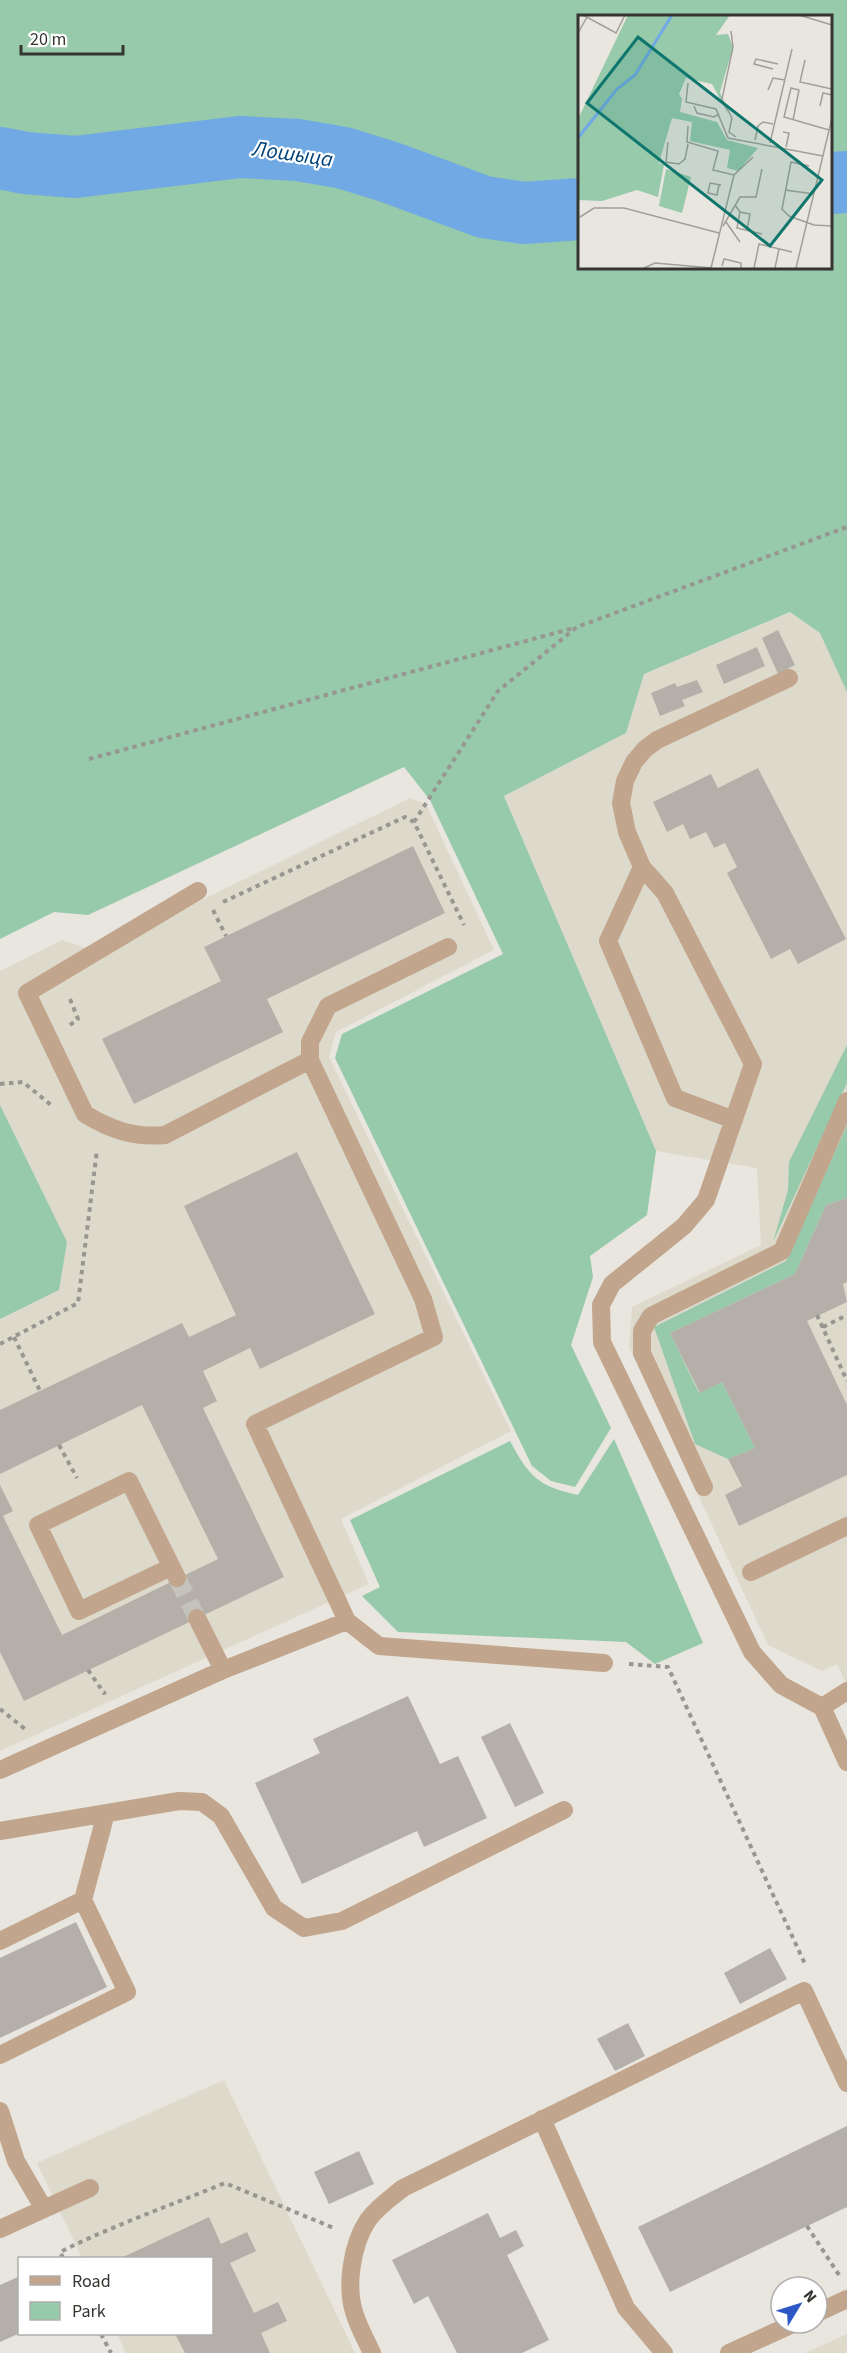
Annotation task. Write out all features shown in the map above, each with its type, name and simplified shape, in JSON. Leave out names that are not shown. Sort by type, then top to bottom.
[{"type":"street","points":[[789,678],[657,740],[634,762],[626,782],[621,803],[627,832],[642,867],[665,893],[753,1064],[706,1200],[684,1226],[612,1284],[601,1305],[602,1342],[752,1652],[781,1685],[822,1707],[847,1762]]},
{"type":"street","points":[[642,867],[608,941],[675,1098],[734,1120]]},
{"type":"street","points":[[198,891],[27,993],[85,1114],[99,1122],[141,1137],[165,1135],[310,1060]]},
{"type":"street","points":[[448,947],[328,1006],[310,1042],[310,1060],[423,1299],[434,1337],[255,1424],[347,1621],[379,1646],[604,1663]]},
{"type":"street","points":[[704,1486],[642,1353],[642,1331],[651,1316],[782,1251],[847,1101]]},
{"type":"street","points":[[129,1481],[174,1573],[79,1611],[38,1525],[129,1481]]},
{"type":"street","points":[[751,1572],[847,1526]]},
{"type":"street","points":[[197,1618],[223,1671]]},
{"type":"street","points":[[0,1770],[223,1671],[347,1621]]},
{"type":"street","points":[[822,1707],[847,1690]]},
{"type":"street","points":[[0,1831],[179,1801],[202,1802],[221,1816],[274,1908],[304,1928],[342,1921],[564,1810]]},
{"type":"street","points":[[0,2055],[127,1992],[83,1900],[106,1813]]},
{"type":"street","points":[[0,1941],[83,1900]]},
{"type":"street","points":[[372,2353],[354,2313],[351,2284],[358,2240],[369,2219],[403,2188],[804,1991],[847,2083]]},
{"type":"street","points":[[0,2111],[16,2161],[44,2209]]},
{"type":"street","points":[[542,2119],[626,2308],[664,2353]]},
{"type":"street","points":[[0,2229],[90,2188]]},
{"type":"street","points":[[829,2307],[847,2299]]},
{"type":"street","points":[[729,2353],[769,2335]]},
{"type":"path","points":[[89,759],[577,627],[847,527]]},
{"type":"path","points":[[414,822],[498,691],[577,627]]},
{"type":"path","points":[[205,910],[405,817],[414,822],[465,927],[448,947]]},
{"type":"path","points":[[211,907],[226,936]]},
{"type":"path","points":[[67,991],[78,1019],[70,1026],[74,1035]]},
{"type":"path","points":[[0,1344],[78,1303],[99,1122]]},
{"type":"path","points":[[818,1315],[847,1381]]},
{"type":"path","points":[[823,1327],[847,1315]]},
{"type":"path","points":[[14,1337],[40,1391]]},
{"type":"path","points":[[59,1445],[80,1484]]},
{"type":"path","points":[[604,1663],[668,1666],[807,1969]]},
{"type":"path","points":[[88,1670],[104,1693],[115,1688]]},
{"type":"path","points":[[0,1709],[25,1729]]},
{"type":"path","points":[[62,2257],[60,2252],[118,2223],[135,2220],[225,2183],[308,2216],[358,2240]]},
{"type":"path","points":[[807,2226],[841,2278]]},
{"type":"path","points":[[102,2335],[111,2353]]},
{"type":"shaded area","points":[[791,612],[820,633],[847,625],[847,1685],[837,1664],[822,1671],[768,1645],[629,1347],[632,1307],[761,1245],[757,1168],[656,1151],[504,796],[626,733],[644,674]]},
{"type":"shaded area","points":[[410,798],[426,804],[494,950],[336,1032],[329,1057],[511,1431],[341,1519],[369,1584],[0,1751],[0,971],[62,940],[96,952]]},
{"type":"shaded area","points":[[224,2080],[355,2353],[126,2353],[117,2335],[213,2335],[213,2257],[82,2257],[37,2163]]},
{"type":"shaded area","points":[[847,2334],[847,2353],[805,2353]]},
{"type":"green space","points":[[0,0],[847,0],[847,692],[820,633],[790,612],[644,674],[626,733],[504,796],[656,1151],[647,1215],[590,1256],[593,1277],[571,1345],[611,1428],[575,1487],[551,1481],[532,1466],[335,1058],[342,1034],[503,954],[430,800],[404,767],[88,915],[54,912],[0,939]]},
{"type":"green space","points":[[847,1045],[847,1083],[773,1242],[788,1190],[789,1162]]},
{"type":"green space","points":[[0,1105],[67,1242],[59,1290],[0,1319]]},
{"type":"green space","points":[[847,1125],[847,1198],[826,1205],[795,1274],[670,1333],[699,1393],[722,1382],[755,1448],[728,1459],[695,1444],[654,1327],[786,1261]]},
{"type":"green space","points":[[614,1439],[703,1643],[655,1664],[626,1642],[398,1632],[362,1596],[380,1587],[350,1520],[510,1441],[523,1463],[536,1478],[553,1488],[578,1495]]},
{"type":"building","points":[[778,630],[795,665],[778,674],[762,638]]},
{"type":"building","points":[[757,647],[765,666],[724,684],[716,665]]},
{"type":"building","points":[[697,680],[703,692],[682,700],[685,706],[660,716],[651,693],[675,683],[677,687]]},
{"type":"building","points":[[758,768],[846,939],[798,964],[790,949],[771,959],[727,873],[737,867],[725,843],[714,848],[706,832],[690,839],[683,824],[667,832],[653,802],[711,774],[718,788]]},
{"type":"building","points":[[413,846],[445,913],[267,999],[283,1032],[134,1104],[102,1039],[221,981],[204,947]]},
{"type":"building","points":[[297,1152],[375,1314],[260,1369],[250,1348],[203,1371],[217,1401],[203,1408],[284,1577],[24,1701],[0,1652],[0,1485],[13,1511],[3,1516],[62,1635],[218,1559],[142,1405],[0,1474],[0,1410],[182,1323],[189,1337],[236,1315],[184,1206]]},
{"type":"building","points":[[847,1198],[847,1282],[843,1284],[847,1302],[807,1321],[847,1405],[847,1475],[739,1526],[725,1495],[742,1486],[728,1459],[755,1448],[722,1382],[700,1393],[670,1333],[795,1274],[826,1205]]},
{"type":"building","points":[[408,1696],[440,1764],[458,1756],[487,1818],[424,1847],[417,1831],[302,1884],[255,1783],[320,1753],[313,1739]]},
{"type":"building","points":[[510,1723],[544,1793],[515,1807],[481,1737]]},
{"type":"building","points":[[76,1922],[107,1987],[0,2038],[0,1958]]},
{"type":"building","points":[[770,1948],[787,1979],[740,2004],[724,1973]]},
{"type":"building","points":[[628,2023],[645,2056],[615,2071],[597,2039]]},
{"type":"building","points":[[847,2126],[847,2207],[670,2292],[638,2227]]},
{"type":"building","points":[[359,2151],[374,2184],[329,2204],[314,2172]]},
{"type":"building","points":[[488,2213],[500,2238],[516,2230],[524,2246],[507,2255],[549,2340],[522,2353],[457,2353],[428,2296],[414,2304],[392,2260]]},
{"type":"building","points":[[209,2217],[221,2244],[247,2232],[256,2251],[230,2263],[254,2313],[278,2302],[287,2321],[261,2333],[270,2353],[185,2353],[176,2335],[213,2335],[213,2257],[123,2257]]},
{"type":"building","points":[[18,2277],[18,2334],[0,2342],[0,2285]]},
{"type":"waterway","name":"Лошыца","points":[[0,158],[25,163],[75,167],[240,147],[298,150],[344,158],[484,207],[524,213],[578,209]]},
{"type":"waterway","name":"Лошыца","points":[[832,183],[847,182]]},
{"type":"tunnel","points":[[177,1578],[197,1618]]}]
